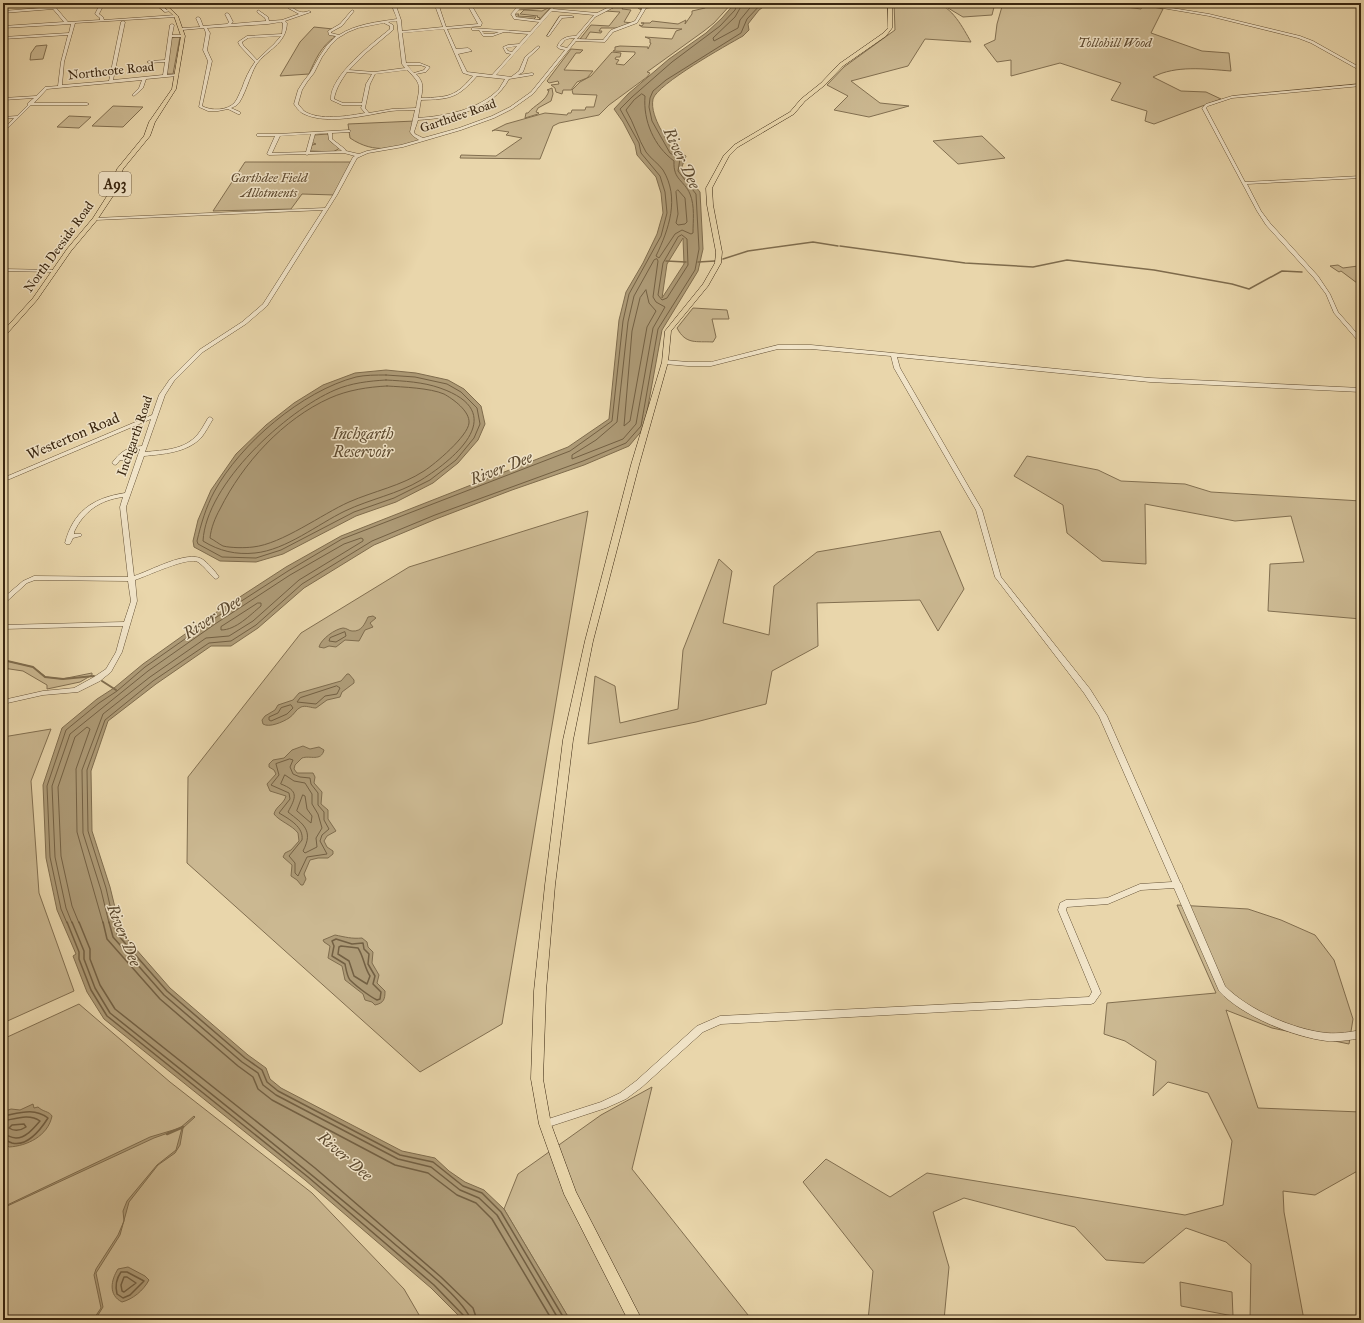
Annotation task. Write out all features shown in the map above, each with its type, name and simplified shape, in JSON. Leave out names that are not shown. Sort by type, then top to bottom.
[{"type":"main road","name":"A93","points":[[162,3],[176,16]]},
{"type":"main road","points":[[635,1320],[570,1194],[545,1124],[537,1079],[540,991],[550,885],[568,740],[589,642],[635,465],[665,362],[668,331],[706,285],[718,263],[719,252],[710,205],[709,188],[727,155],[740,144],[792,113],[803,100],[823,84],[841,65],[884,35],[890,28],[890,3]]},
{"type":"main road","name":"North Deeside Road","points":[[3,335],[35,299],[55,270],[95,219],[110,196],[120,169],[147,136],[152,122],[174,89],[183,36],[182,29],[176,16]]},
{"type":"street","points":[[50,3],[66,22]]},
{"type":"street","points":[[98,3],[101,6],[97,14],[102,19],[176,16]]},
{"type":"street","points":[[156,3],[166,11],[170,10]]},
{"type":"street","points":[[294,3],[289,5],[290,7],[299,13],[304,14]]},
{"type":"street","points":[[393,3],[399,20],[404,64],[407,69],[420,80],[421,85],[419,99],[412,134],[423,140]]},
{"type":"street","points":[[436,3],[445,29],[465,73],[510,78],[532,74]]},
{"type":"street","points":[[385,22],[392,26],[392,29],[400,31],[445,29],[480,25],[470,6],[471,3]]},
{"type":"street","points":[[512,3],[596,14]]},
{"type":"street","points":[[493,76],[557,3]]},
{"type":"street","name":"Garthdee Road","points":[[357,156],[423,140],[484,121],[511,108],[532,93],[596,14],[620,3]]},
{"type":"street","points":[[568,49],[558,46],[563,39],[571,36],[576,39],[604,41],[612,30],[636,22],[644,5],[656,6],[664,3]]},
{"type":"street","points":[[1135,3],[1209,16],[1299,37],[1318,45],[1361,70]]},
{"type":"street","points":[[522,4],[513,14],[515,18],[547,22]]},
{"type":"street","points":[[3,12],[55,8]]},
{"type":"street","points":[[258,11],[267,18],[268,23]]},
{"type":"street","points":[[339,36],[330,34],[329,32],[341,25],[352,11]]},
{"type":"street","points":[[205,28],[229,24],[282,22],[309,12]]},
{"type":"street","points":[[228,14],[231,22],[229,24]]},
{"type":"street","points":[[73,24],[102,19],[137,16]]},
{"type":"street","points":[[558,32],[550,33],[561,17],[572,17]]},
{"type":"street","points":[[5,25],[66,22],[73,24],[123,22],[144,20],[146,18]]},
{"type":"street","points":[[200,19],[208,33],[205,46],[210,61],[200,106],[202,108],[213,110],[228,108],[236,104],[257,62],[283,35],[285,23],[282,22]]},
{"type":"street","points":[[399,20],[364,24],[331,41],[320,56],[312,74],[302,85],[296,104],[301,110],[322,117],[344,118],[394,110],[417,109]]},
{"type":"street","points":[[111,81],[123,22]]},
{"type":"street","points":[[552,22],[558,23]]},
{"type":"street","points":[[60,86],[62,64],[73,24]]},
{"type":"street","points":[[165,76],[172,25]]},
{"type":"street","points":[[182,29],[251,26],[247,37]]},
{"type":"street","points":[[457,28],[480,30],[482,35],[493,35],[504,31],[531,33]]},
{"type":"street","points":[[364,104],[342,104],[332,99],[337,83],[372,44],[392,29]]},
{"type":"street","points":[[3,38],[70,34]]},
{"type":"street","points":[[257,62],[240,42],[247,37],[283,35]]},
{"type":"street","points":[[170,36],[183,36]]},
{"type":"street","points":[[513,53],[507,52],[504,48],[508,46],[520,45]]},
{"type":"street","points":[[416,119],[443,116],[480,104],[492,97],[510,78],[521,72],[526,58],[536,49],[541,51]]},
{"type":"street","points":[[250,54],[267,53]]},
{"type":"street","points":[[149,62],[167,61]]},
{"type":"street","points":[[404,64],[420,64],[428,67],[425,71],[413,74]]},
{"type":"street","points":[[347,71],[374,73],[407,69]]},
{"type":"street","points":[[368,115],[364,111],[364,104],[368,84],[374,73]]},
{"type":"street","name":"Northcote Road","points":[[36,97],[48,88],[60,86],[177,75]]},
{"type":"street","points":[[419,99],[443,98],[456,95],[465,88],[476,75]]},
{"type":"street","points":[[134,95],[140,88],[144,78]]},
{"type":"street","points":[[1361,84],[1232,97],[1205,106],[1204,108],[1244,183],[1268,224],[1316,277],[1328,294],[1336,312],[1361,342]]},
{"type":"street","points":[[3,99],[36,97]]},
{"type":"street","points":[[3,132],[36,97]]},
{"type":"street","points":[[29,104],[87,104]]},
{"type":"street","points":[[228,108],[238,113]]},
{"type":"street","points":[[3,118],[17,117]]},
{"type":"street","points":[[258,135],[349,131]]},
{"type":"street","points":[[330,132],[330,139],[344,150],[344,152]]},
{"type":"street","points":[[307,154],[312,133]]},
{"type":"street","points":[[278,135],[269,154],[344,152],[357,156]]},
{"type":"street","name":"Inchgarth Road","points":[[4,701],[43,692],[75,690],[97,679],[109,670],[118,652],[134,601],[123,507],[162,395],[172,380],[191,360],[212,343],[244,323],[266,305],[357,156]]},
{"type":"street","points":[[1244,183],[1361,177]]},
{"type":"street","points":[[95,219],[325,210]]},
{"type":"street","points":[[3,270],[55,270]]},
{"type":"street","points":[[665,362],[711,364],[778,346],[811,347],[1150,380],[1361,390]]},
{"type":"street","points":[[894,356],[897,368],[979,510],[998,576],[1087,691],[1104,716],[1222,988],[1226,994],[1260,1014],[1307,1033],[1339,1037],[1361,1034]]},
{"type":"street","name":"Westerton Road","points":[[3,480],[154,416]]},
{"type":"street","points":[[128,460],[116,461],[129,449],[174,449],[191,443],[199,436],[210,419]]},
{"type":"street","points":[[68,543],[70,531],[76,521],[92,506],[108,497],[127,495]]},
{"type":"street","points":[[69,536],[79,535]]},
{"type":"street","points":[[3,602],[25,582],[34,578],[132,578],[180,560],[191,558],[200,560],[216,577]]},
{"type":"street","points":[[3,626],[128,624]]},
{"type":"street","points":[[545,1124],[603,1105],[623,1096],[639,1084],[700,1029],[720,1020],[1092,1000],[1097,993],[1062,910],[1063,905],[1066,903],[1108,901],[1140,887],[1178,885]]},
{"type":"green space","points":[[925,2],[935,3],[947,8],[956,18],[971,42],[925,39],[908,66],[851,81],[880,103],[909,106],[869,117],[834,110],[848,96],[827,85],[844,67],[895,30],[894,3]]},
{"type":"green space","points":[[623,3],[640,3],[641,10],[638,8],[640,5],[625,4],[622,9],[631,10],[624,22],[632,23],[617,28],[601,28],[599,31],[602,31],[601,33],[590,32],[585,40],[580,39],[591,25],[609,26],[620,12],[605,11]]},
{"type":"green space","points":[[711,3],[732,3],[714,23],[647,72],[650,73],[647,77],[609,105],[599,115],[559,123],[553,126],[540,159],[460,158],[461,155],[496,156],[522,138],[506,135],[509,132],[492,131],[506,124],[545,113],[567,115],[568,113],[571,113],[572,110],[585,110],[586,107],[594,107],[597,95],[573,94],[572,90],[580,82],[591,76],[612,52],[621,53],[620,57],[616,57],[615,59],[619,60],[616,64],[624,65],[635,54],[635,52],[613,51],[615,50],[615,47],[648,47],[648,49],[651,43],[650,39],[645,37],[672,39],[676,31],[682,29],[642,27],[639,25],[642,26],[644,23],[650,23],[652,21],[678,24],[686,20],[685,24],[692,14],[692,11],[705,8]]},
{"type":"green space","points":[[949,3],[995,3],[992,15],[963,17],[948,8]]},
{"type":"green space","name":"Tollohill Wood","points":[[1003,3],[1096,3],[1141,9],[1143,5],[1163,9],[1151,33],[1202,51],[1229,53],[1231,71],[1181,69],[1162,73],[1153,77],[1181,91],[1206,92],[1221,99],[1154,124],[1145,121],[1147,111],[1111,100],[1121,83],[1060,63],[1011,76],[1011,60],[997,62],[984,45],[995,40],[997,24]]},
{"type":"green space","points":[[523,5],[550,8],[539,20],[538,20],[540,18],[537,17],[538,16],[520,14],[524,10],[542,11],[548,8],[517,10]]},
{"type":"green space","points":[[514,14],[519,14],[518,16],[536,17],[534,19],[537,20],[516,18]]},
{"type":"green space","points":[[314,27],[333,29],[328,32],[335,37],[326,44],[316,58],[309,74],[280,76],[300,42]]},
{"type":"green space","points":[[180,37],[173,74],[167,74],[171,38]]},
{"type":"green space","points":[[47,45],[43,59],[30,60],[31,53],[36,46]]},
{"type":"green space","points":[[571,49],[583,50],[580,53],[576,53],[564,70],[593,71],[587,78],[577,82],[571,90],[563,90],[562,94],[556,92],[555,88],[551,85],[559,84],[558,81],[549,83],[547,81]]},
{"type":"green space","points":[[552,88],[553,94],[551,101],[538,108],[536,112],[539,113],[538,114],[525,118],[526,113],[528,113],[543,100],[548,94],[549,90],[547,90]]},
{"type":"green space","points":[[113,106],[143,107],[123,127],[92,126]]},
{"type":"green space","points":[[69,116],[91,117],[79,128],[57,127]]},
{"type":"green space","points":[[415,121],[412,132],[423,140],[395,147],[377,148],[368,147],[350,138],[348,124]]},
{"type":"green space","points":[[328,134],[330,141],[340,148],[333,152],[310,151],[312,145],[316,144],[311,142],[314,135]]},
{"type":"green space","points":[[982,136],[1005,158],[958,164],[933,141]]},
{"type":"green space","name":"Garthdee Field Allotments","points":[[245,162],[353,162],[335,195],[302,194],[291,209],[213,211]]},
{"type":"green space","points":[[1338,265],[1343,268],[1358,266],[1361,268],[1361,286],[1341,271],[1339,272],[1330,266]]},
{"type":"green space","points":[[693,308],[727,310],[729,319],[712,319],[716,337],[713,342],[697,342],[688,340],[677,328]]},
{"type":"green space","points":[[1027,456],[1098,470],[1121,481],[1185,484],[1211,492],[1361,501],[1361,619],[1268,611],[1270,564],[1304,562],[1291,516],[1235,521],[1145,504],[1146,564],[1102,561],[1067,533],[1063,505],[1014,476]]},
{"type":"green space","points":[[588,511],[502,1024],[420,1072],[187,863],[188,777],[301,633],[409,567]]},
{"type":"green space","points":[[940,531],[964,589],[938,631],[920,600],[817,603],[818,646],[772,671],[766,704],[696,722],[588,744],[595,676],[615,686],[620,723],[678,709],[683,650],[719,559],[732,571],[723,623],[769,635],[774,586],[817,552]]},
{"type":"green space","points":[[3,660],[33,667],[46,677],[62,679],[92,673],[92,675],[80,682],[47,689],[47,685],[23,671],[3,668]]},
{"type":"green space","points":[[51,729],[31,781],[39,893],[74,991],[3,1023],[3,737]]},
{"type":"green space","points":[[1177,905],[1248,909],[1281,920],[1315,935],[1334,960],[1353,1019],[1349,1044],[1272,1028],[1226,1010],[1258,1108],[1361,1112],[1361,1169],[1315,1195],[1283,1191],[1284,1212],[1304,1320],[1250,1320],[1251,1264],[1226,1242],[1186,1228],[1144,1263],[1106,1260],[1075,1227],[964,1198],[933,1212],[949,1267],[944,1320],[868,1320],[873,1271],[803,1182],[826,1159],[890,1197],[927,1173],[1185,1215],[1223,1205],[1232,1141],[1208,1093],[1168,1082],[1153,1096],[1156,1061],[1125,1041],[1104,1034],[1107,1003],[1216,993]]},
{"type":"green space","points":[[79,1004],[170,1082],[312,1193],[404,1289],[422,1320],[3,1320],[3,1039]]},
{"type":"green space","points":[[652,1087],[632,1169],[752,1320],[570,1320],[504,1209],[518,1174],[601,1115]]},
{"type":"green space","points":[[1180,1282],[1232,1292],[1233,1316],[1181,1306]]},
{"type":"water","name":"River Dee","points":[[735,3],[769,3],[759,10],[748,24],[749,30],[743,36],[666,84],[657,92],[653,99],[653,110],[660,128],[672,149],[686,156],[681,169],[700,192],[703,249],[698,271],[662,330],[644,428],[629,446],[584,465],[436,519],[374,545],[304,588],[258,628],[231,646],[211,646],[156,684],[108,721],[91,771],[92,831],[110,887],[121,932],[170,988],[248,1055],[266,1068],[270,1079],[281,1088],[402,1151],[435,1158],[449,1171],[465,1182],[484,1190],[504,1209],[570,1320],[463,1320],[431,1288],[305,1180],[104,1019],[87,992],[73,956],[76,954],[57,910],[46,858],[43,785],[62,728],[143,664],[209,617],[286,567],[341,536],[568,447],[609,419],[619,320],[626,292],[643,263],[657,234],[663,213],[661,193],[656,177],[637,155],[635,145],[623,122],[614,109],[628,94],[669,59],[706,33]],"holes":[[[683,238],[684,264],[662,298],[667,264]]]},
{"type":"water","name":"Inchgarth Reservoir","points":[[386,370],[416,373],[448,380],[464,389],[481,406],[485,424],[478,440],[458,463],[433,483],[396,502],[356,516],[283,554],[256,562],[220,561],[194,547],[193,541],[198,520],[211,490],[236,454],[266,425],[294,403],[323,385],[355,373]]},
{"type":"water","points":[[373,616],[376,618],[370,623],[373,627],[365,630],[359,641],[345,640],[336,647],[319,647],[322,641],[332,632],[343,628],[351,631],[361,629],[368,617]]},
{"type":"water","points":[[347,674],[349,674],[354,680],[354,683],[342,692],[340,697],[327,700],[316,708],[305,706],[301,707],[291,717],[280,723],[272,725],[263,724],[262,720],[265,716],[275,710],[278,705],[293,700],[299,693],[341,681]]},
{"type":"water","points":[[303,746],[310,749],[319,747],[324,750],[323,754],[318,757],[302,758],[295,765],[294,769],[297,773],[313,773],[315,777],[314,783],[322,792],[321,804],[328,810],[328,819],[336,831],[327,836],[324,841],[327,847],[333,851],[333,854],[328,858],[310,860],[304,874],[306,879],[303,885],[301,885],[291,876],[292,865],[283,857],[285,853],[291,850],[299,841],[298,833],[274,814],[286,796],[270,791],[267,784],[276,774],[274,770],[269,767],[269,764],[273,760],[284,758],[292,750]]},
{"type":"water","points":[[335,935],[362,938],[367,942],[368,947],[373,952],[372,963],[379,975],[377,983],[385,991],[382,1002],[375,1005],[372,1002],[365,1000],[363,994],[345,980],[342,966],[328,958],[330,946],[323,940]]},
{"type":"water","points":[[33,1104],[34,1108],[38,1107],[51,1114],[52,1116],[50,1123],[36,1139],[23,1145],[9,1147],[3,1142],[3,1112],[11,1109],[20,1110]]},
{"type":"water","points":[[194,1116],[195,1117],[183,1128],[180,1145],[175,1153],[158,1165],[129,1202],[124,1221],[123,1211],[127,1201],[157,1165],[176,1150],[182,1128],[154,1138],[3,1207],[150,1137],[180,1128]]},
{"type":"water","points":[[124,1222],[120,1235],[96,1273],[103,1307],[95,1320],[93,1320],[101,1308],[94,1275],[96,1269],[118,1235]]},
{"type":"water","points":[[128,1267],[145,1276],[149,1280],[144,1288],[137,1294],[122,1302],[114,1295],[112,1282],[118,1269]]},
{"type":"waterway","points":[[723,259],[748,251],[813,242],[838,246]]},
{"type":"waterway","points":[[840,246],[965,263],[1033,267],[1067,260],[1154,270],[1232,284],[1249,289],[1282,271],[1302,272]]},
{"type":"waterway","points":[[666,261],[686,262]]},
{"type":"waterway","points":[[698,262],[715,261]]},
{"type":"waterway","points":[[3,660],[33,667],[45,677],[63,679],[94,676]]},
{"type":"waterway","points":[[102,681],[116,690]]},
{"type":"waterway","points":[[167,1134],[183,1127]]}]
